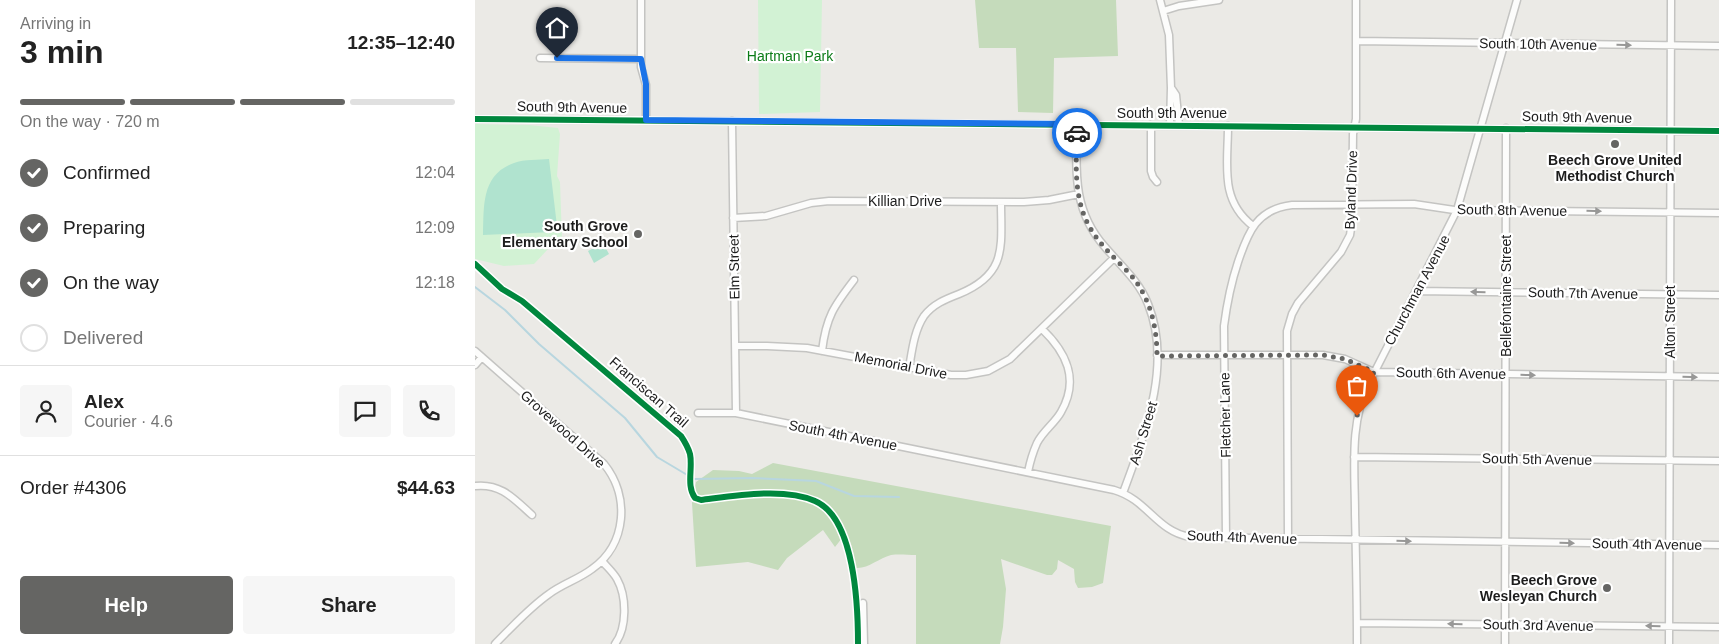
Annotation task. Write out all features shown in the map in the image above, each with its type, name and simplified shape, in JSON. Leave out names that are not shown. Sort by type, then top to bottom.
[{"type":"street","points":[[641,0],[641,59],[646,84],[646,120]]},
{"type":"street","points":[[1160,0],[1168,28],[1171,88],[1170,125]]},
{"type":"street","points":[[1163,11],[1179,6],[1219,0]]},
{"type":"street","name":"Byland Drive","points":[[1289,539],[1287,331],[1294,310],[1347,244],[1351,230],[1353,134],[1357,119],[1356,0]]},
{"type":"street","name":"Churchman Avenue","points":[[1357,644],[1355,432],[1358,413],[1363,395],[1374,372],[1457,210],[1517,0]]},
{"type":"street","name":"Alton Street","points":[[1669,644],[1671,0]]},
{"type":"street","name":"South 10th Avenue","points":[[1356,41],[1719,46]]},
{"type":"street","points":[[540,58],[641,59]]},
{"type":"street","points":[[1171,88],[1176,95],[1179,125]]},
{"type":"street","name":"South 9th Avenue","points":[[475,118],[1719,131]]},
{"type":"street","name":"Elm Street","points":[[732,121],[735,414]]},
{"type":"street","name":"Ash Street","points":[[1077,124],[1076,173],[1079,194],[1087,221],[1114,258],[1135,280],[1149,305],[1155,324],[1156,387],[1150,417],[1123,493]]},
{"type":"street","points":[[1151,125],[1151,171],[1157,182]]},
{"type":"street","points":[[1228,126],[1229,192],[1238,212],[1253,226]]},
{"type":"street","name":"Bellefontaine Street","points":[[1505,644],[1506,128]]},
{"type":"street","name":"Killian Drive","points":[[733,218],[766,216],[811,203],[829,201],[1039,201],[1079,194]]},
{"type":"street","points":[[909,368],[916,333],[927,312],[941,301],[977,286],[995,266],[1001,246],[1001,202]]},
{"type":"street","name":"South 8th Avenue","points":[[1253,226],[1268,213],[1284,206],[1353,204],[1414,204],[1457,210],[1719,213]]},
{"type":"street","name":"Fletcher Lane","points":[[1226,538],[1224,326],[1230,286],[1246,237],[1253,226]]},
{"type":"street","name":"Memorial Drive","points":[[735,346],[780,346],[822,351],[959,376],[988,371],[1010,359],[1114,258]]},
{"type":"street","points":[[822,351],[825,327],[831,313],[854,280]]},
{"type":"street","name":"South 7th Avenue","points":[[1417,291],[1719,295]]},
{"type":"street","points":[[1028,472],[1037,443],[1061,412],[1067,398],[1069,386],[1069,371],[1064,355],[1042,329]]},
{"type":"street","name":"Grovewood Drive","points":[[475,350],[602,462],[613,476],[621,498],[621,520],[614,545],[602,561],[590,571],[565,583],[544,597],[495,644]]},
{"type":"street","name":"South 6th Avenue","points":[[1157,356],[1313,354],[1345,359],[1374,372],[1719,377]]},
{"type":"street","points":[[475,365],[483,357]]},
{"type":"street","name":"South 4th Avenue","points":[[698,413],[735,414],[1111,489],[1139,502],[1161,524],[1173,532],[1190,537],[1719,545]]},
{"type":"street","name":"South 5th Avenue","points":[[1355,456],[1719,461]]},
{"type":"street","points":[[475,486],[490,486],[502,490],[513,497],[532,515]]},
{"type":"street","points":[[602,561],[617,580],[623,597],[622,628],[620,637],[615,644]]},
{"type":"street","points":[[863,603],[864,644]]},
{"type":"street","name":"South 3rd Avenue","points":[[1357,623],[1719,627]]},
{"type":"green space","name":"Hartman Park","points":[[758,0],[822,0],[820,112],[759,114]]},
{"type":"green space","points":[[975,0],[1116,0],[1118,56],[1054,58],[1053,113],[1018,112],[1016,48],[979,48]]},
{"type":"green space","points":[[475,124],[529,125],[558,128],[560,134],[557,176],[560,182],[562,240],[549,248],[534,264],[504,266],[475,259]]},
{"type":"green space","points":[[549,159],[557,226],[552,232],[483,235],[487,193],[495,175],[503,168],[514,163],[527,160]]},
{"type":"green space","points":[[603,243],[609,254],[594,263],[588,251]]},
{"type":"green space","points":[[773,463],[1111,526],[1103,583],[1092,587],[1078,588],[1075,582],[1074,569],[1058,560],[1057,569],[1052,575],[1047,575],[1001,559],[1006,589],[1000,644],[916,644],[916,555],[891,555],[865,567],[856,568],[846,533],[835,547],[823,530],[787,558],[778,570],[748,562],[696,567],[692,503],[696,482],[713,470],[739,471],[752,474]]},
{"type":"waterway","points":[[475,287],[505,310],[539,344],[625,418],[657,457],[694,479],[752,478],[816,481],[854,496],[899,497]]},
{"type":"cycle path","points":[[475,119],[1719,131]]},
{"type":"cycle path","name":"Franciscan Trail","points":[[475,264],[502,289],[522,301],[681,436],[690,454],[690,482],[695,498],[701,500],[728,496],[789,494],[815,501],[828,510],[839,525],[851,565],[857,608],[858,644]]},
{"type":"way so far","points":[[1077,133],[1076,173],[1077,190],[1081,205],[1087,221],[1095,234],[1130,274],[1144,295],[1155,324],[1157,356],[1313,354],[1345,359],[1374,372],[1363,395],[1357,416]]},
{"type":"place","name":"Beech Grove United Methodist Church","points":[[1615,144]]},
{"type":"place","name":"South Grove Elementary School","points":[[638,234]]},
{"type":"place","name":"Beech Grove Wesleyan Church","points":[[1607,588]]},
{"type":"route","points":[[557,58],[641,59],[641,67],[646,84],[646,120],[1077,124],[1077,133]]}]
